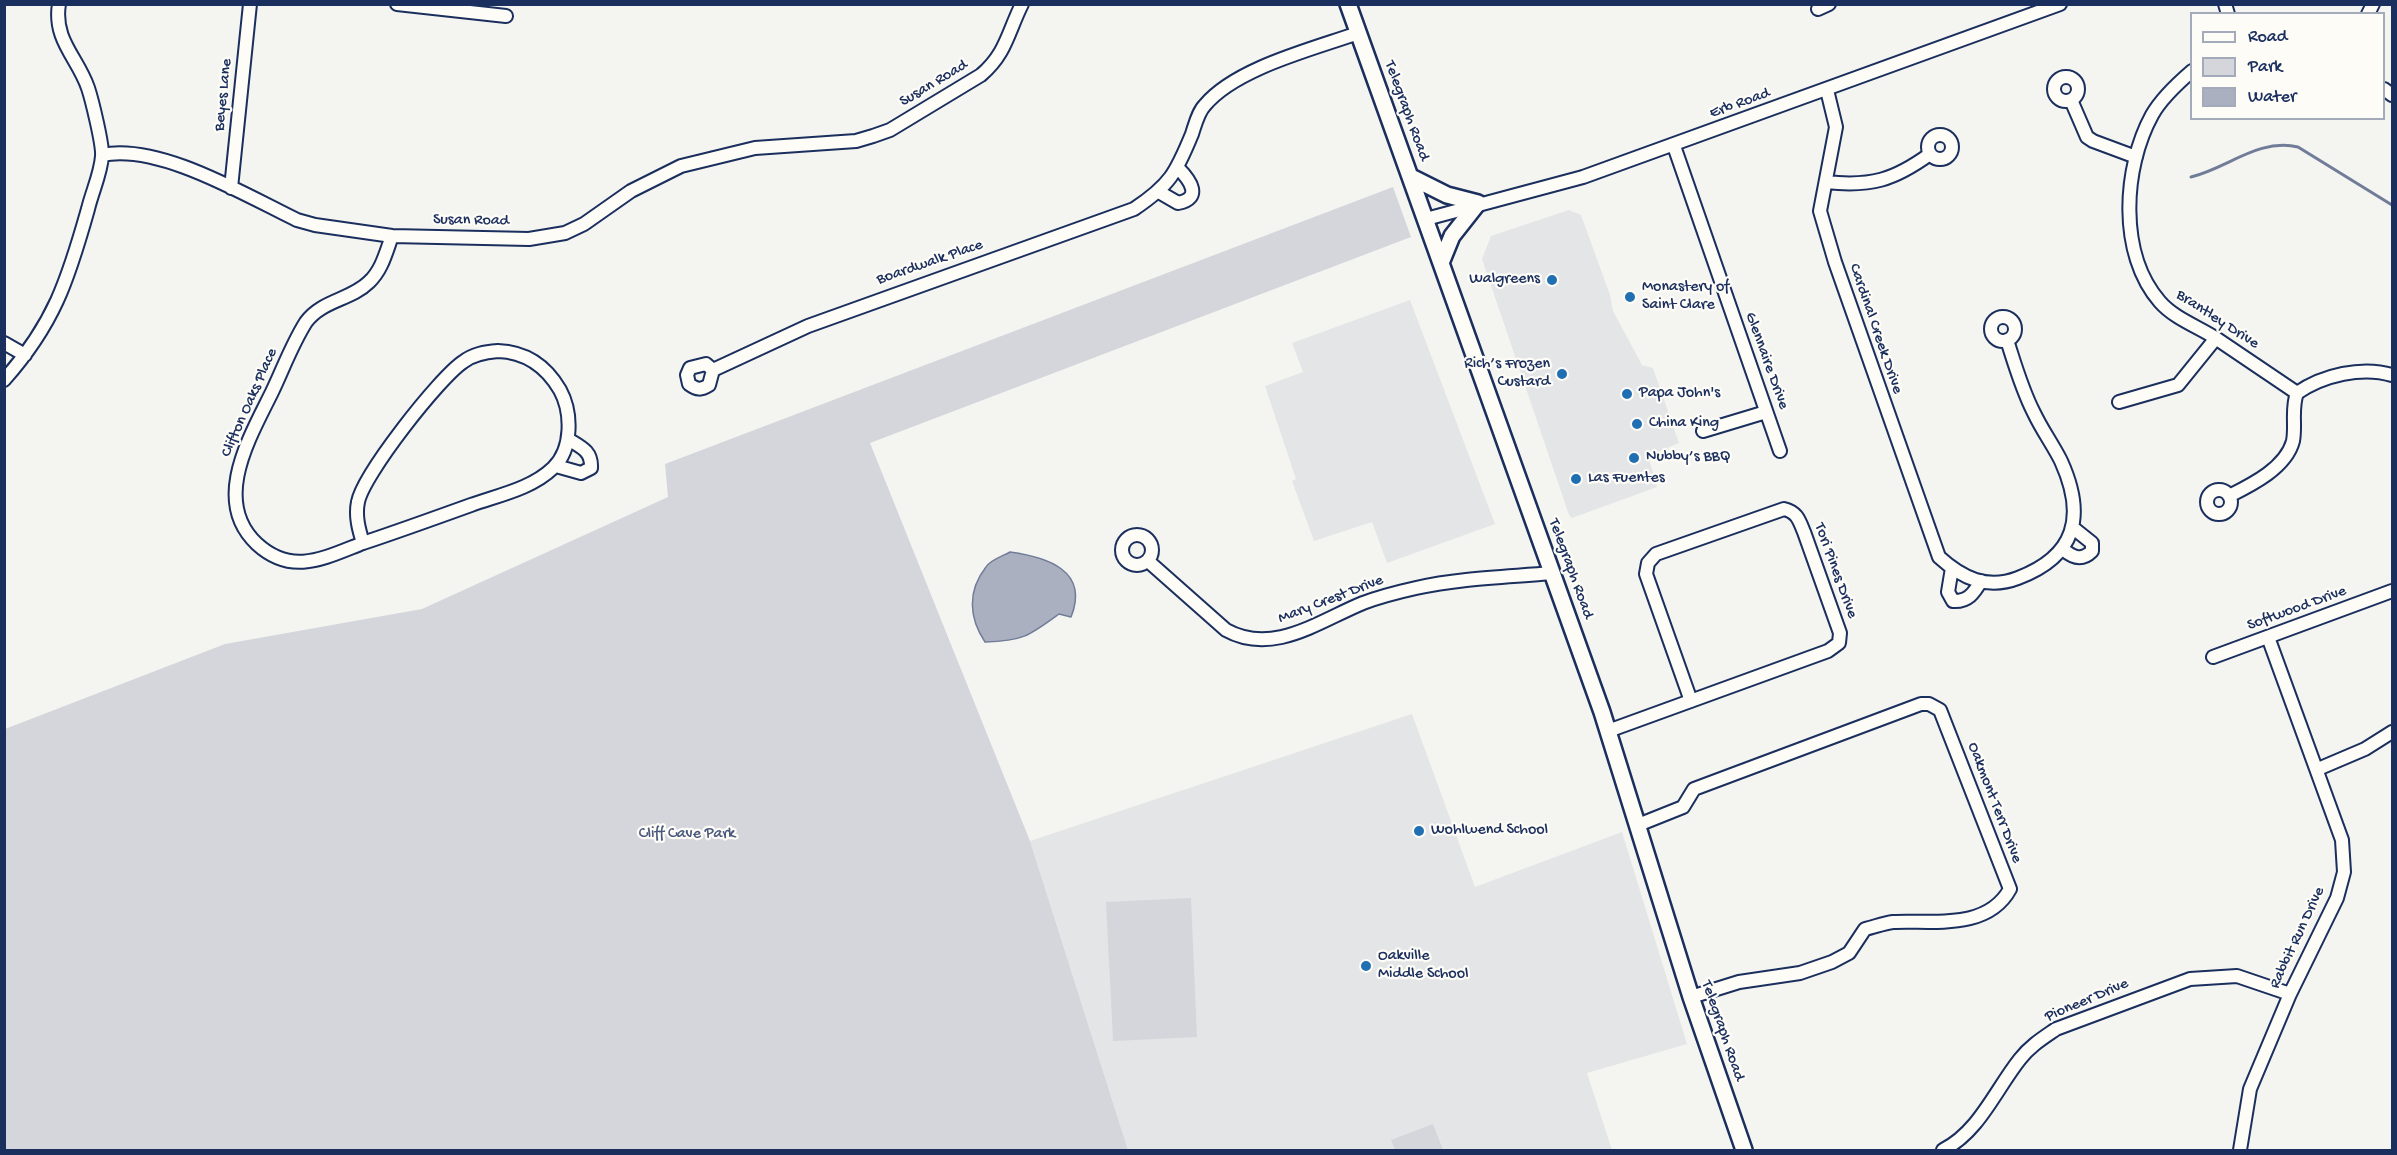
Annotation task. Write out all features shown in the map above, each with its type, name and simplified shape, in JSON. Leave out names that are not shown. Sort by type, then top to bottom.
[{"type":"main road","name":"Telegraph Road","points":[[1348,4],[1608,731],[1691,997],[1744,1150]]},
{"type":"main road","points":[[1410,177],[1448,195],[1478,203],[1452,236],[1441,263]]},
{"type":"street","points":[[4,380],[38,338],[62,295],[72,268],[102,155],[88,88],[62,43],[58,28],[59,4]]},
{"type":"street","name":"Beyes Lane","points":[[231,188],[250,4]]},
{"type":"street","points":[[397,4],[506,16]]},
{"type":"street","name":"Susan Road","points":[[102,155],[128,153],[164,159],[307,223],[392,236],[529,239],[566,233],[584,224],[655,177],[681,166],[755,148],[856,141],[900,124],[981,75],[993,65],[1002,54],[1022,4]]},
{"type":"street","name":"Erb Road","points":[[1426,219],[1478,203],[1583,177],[1674,146],[2060,4]]},
{"type":"street","name":"Boardwalk Place","points":[[713,370],[808,326],[1134,209],[1159,192],[1178,168],[1203,106],[1220,90],[1244,75],[1358,33]]},
{"type":"street","name":"Brantley Drive","points":[[2190,73],[2154,113],[2136,157],[2129,209],[2136,254],[2159,301],[2172,313],[2216,338],[2297,393]]},
{"type":"street","name":"Cardinal Creek Drive","points":[[1827,90],[1836,127],[1820,211],[1834,262],[1939,557],[1961,576],[1994,583],[2013,580],[2033,573],[2051,562],[2063,549],[2072,527],[2074,509],[2070,485],[2061,461],[2023,389],[2007,340]]},
{"type":"street","points":[[2071,100],[2087,136],[2093,141],[2136,157]]},
{"type":"street","name":"Glennaire Drive","points":[[1674,146],[1780,451]]},
{"type":"street","points":[[1826,182],[1858,186],[1901,173],[1930,154]]},
{"type":"street","points":[[1159,192],[1178,203],[1185,202],[1192,195],[1193,188],[1190,180],[1178,168]]},
{"type":"street","name":"Clifton Oaks Place","points":[[392,236],[379,271],[368,284],[317,310],[306,322],[247,443],[237,480],[238,514],[251,539],[273,557],[285,561],[312,561],[528,485],[556,466]]},
{"type":"street","points":[[2119,402],[2178,385],[2216,338]]},
{"type":"street","points":[[4,343],[25,355]]},
{"type":"street","points":[[363,543],[358,527],[358,500],[370,475],[444,378],[472,356],[498,351],[517,352],[540,367],[561,392],[568,410],[568,439],[556,466],[581,473],[591,468],[592,460],[587,451],[568,439]]},
{"type":"street","points":[[2229,496],[2253,485],[2283,459],[2293,441],[2293,405],[2297,393],[2310,384],[2340,375],[2376,370],[2392,375]]},
{"type":"street","points":[[1703,431],[1766,412]]},
{"type":"street","name":"Tori Pines Drive","points":[[1608,731],[1691,701],[1828,651],[1839,643],[1840,633],[1798,516],[1792,511],[1784,509],[1656,554],[1648,562],[1646,573],[1691,701]]},
{"type":"street","points":[[2063,549],[2073,557],[2082,558],[2092,551],[2092,543],[2072,527]]},
{"type":"street","name":"Mary Crest Drive","points":[[1148,561],[1226,630],[1240,638],[1260,640],[1283,638],[1364,603],[1416,588],[1552,573]]},
{"type":"street","points":[[1952,568],[1948,592],[1953,601],[1965,600],[1973,594],[1981,581]]},
{"type":"street","name":"Softwood Drive","points":[[2214,657],[2392,591]]},
{"type":"street","name":"Rabbit Run Drive","points":[[2240,1150],[2250,1089],[2289,994],[2337,898],[2344,872],[2342,840],[2268,637]]},
{"type":"street","name":"Oakmont Terr Drive","points":[[1638,825],[1683,807],[1694,789],[1921,704],[1929,704],[1940,710],[2010,889],[2004,900],[1984,913],[1951,923],[1891,922],[1865,929],[1849,953],[1832,962],[1800,973],[1739,982],[1691,997]]},
{"type":"street","points":[[2318,769],[2365,749],[2392,732]]},
{"type":"street","name":"Pioneer Drive","points":[[1943,1150],[1965,1134],[2020,1058],[2037,1041],[2056,1029],[2190,979],[2237,976],[2289,994]]},
{"type":"shaded area","points":[[1569,210],[1581,215],[1610,295],[1613,311],[1642,365],[1653,368],[1679,443],[1648,456],[1657,487],[1572,518],[1569,515],[1482,259],[1491,236]]},
{"type":"shaded area","points":[[1410,300],[1495,524],[1387,563],[1372,522],[1314,541],[1292,481],[1296,479],[1265,386],[1303,372],[1292,343]]},
{"type":"shaded area","name":"Oakville Middle School","points":[[1412,714],[1475,887],[1622,832],[1687,1044],[1587,1073],[1612,1150],[1128,1150],[1030,841]]},
{"type":"green space","name":"Cliff Cave Park","points":[[1393,187],[1411,237],[870,443],[1030,841],[1128,1150],[5,1150],[5,729],[225,644],[422,609],[668,497],[665,464]]},
{"type":"green space","points":[[1191,898],[1197,1037],[1113,1041],[1106,902]]},
{"type":"green space","points":[[1433,1124],[1443,1150],[1395,1150],[1391,1140]]},
{"type":"water","points":[[1010,552],[1050,562],[1070,577],[1075,588],[1071,617],[1059,614],[1025,636],[985,642],[973,614],[973,595],[980,576],[988,565]]},
{"type":"waterway","points":[[2191,177],[2256,150],[2283,145],[2298,147],[2392,205]]},
{"type":"place","name":"Walgreens","points":[[1552,280]]},
{"type":"place","name":"Monastery of Saint Clare","points":[[1630,297]]},
{"type":"place","name":"Rich’s Frozen Custard","points":[[1562,374]]},
{"type":"place","name":"Papa John's","points":[[1627,394]]},
{"type":"place","name":"China King","points":[[1637,424]]},
{"type":"place","name":"Nubby’s BBQ","points":[[1634,458]]},
{"type":"place","name":"Las Fuentes","points":[[1576,479]]},
{"type":"place","name":"Wohlwend School","points":[[1419,831]]},
{"type":"place","name":"Oakville Middle School","points":[[1366,966]]}]
